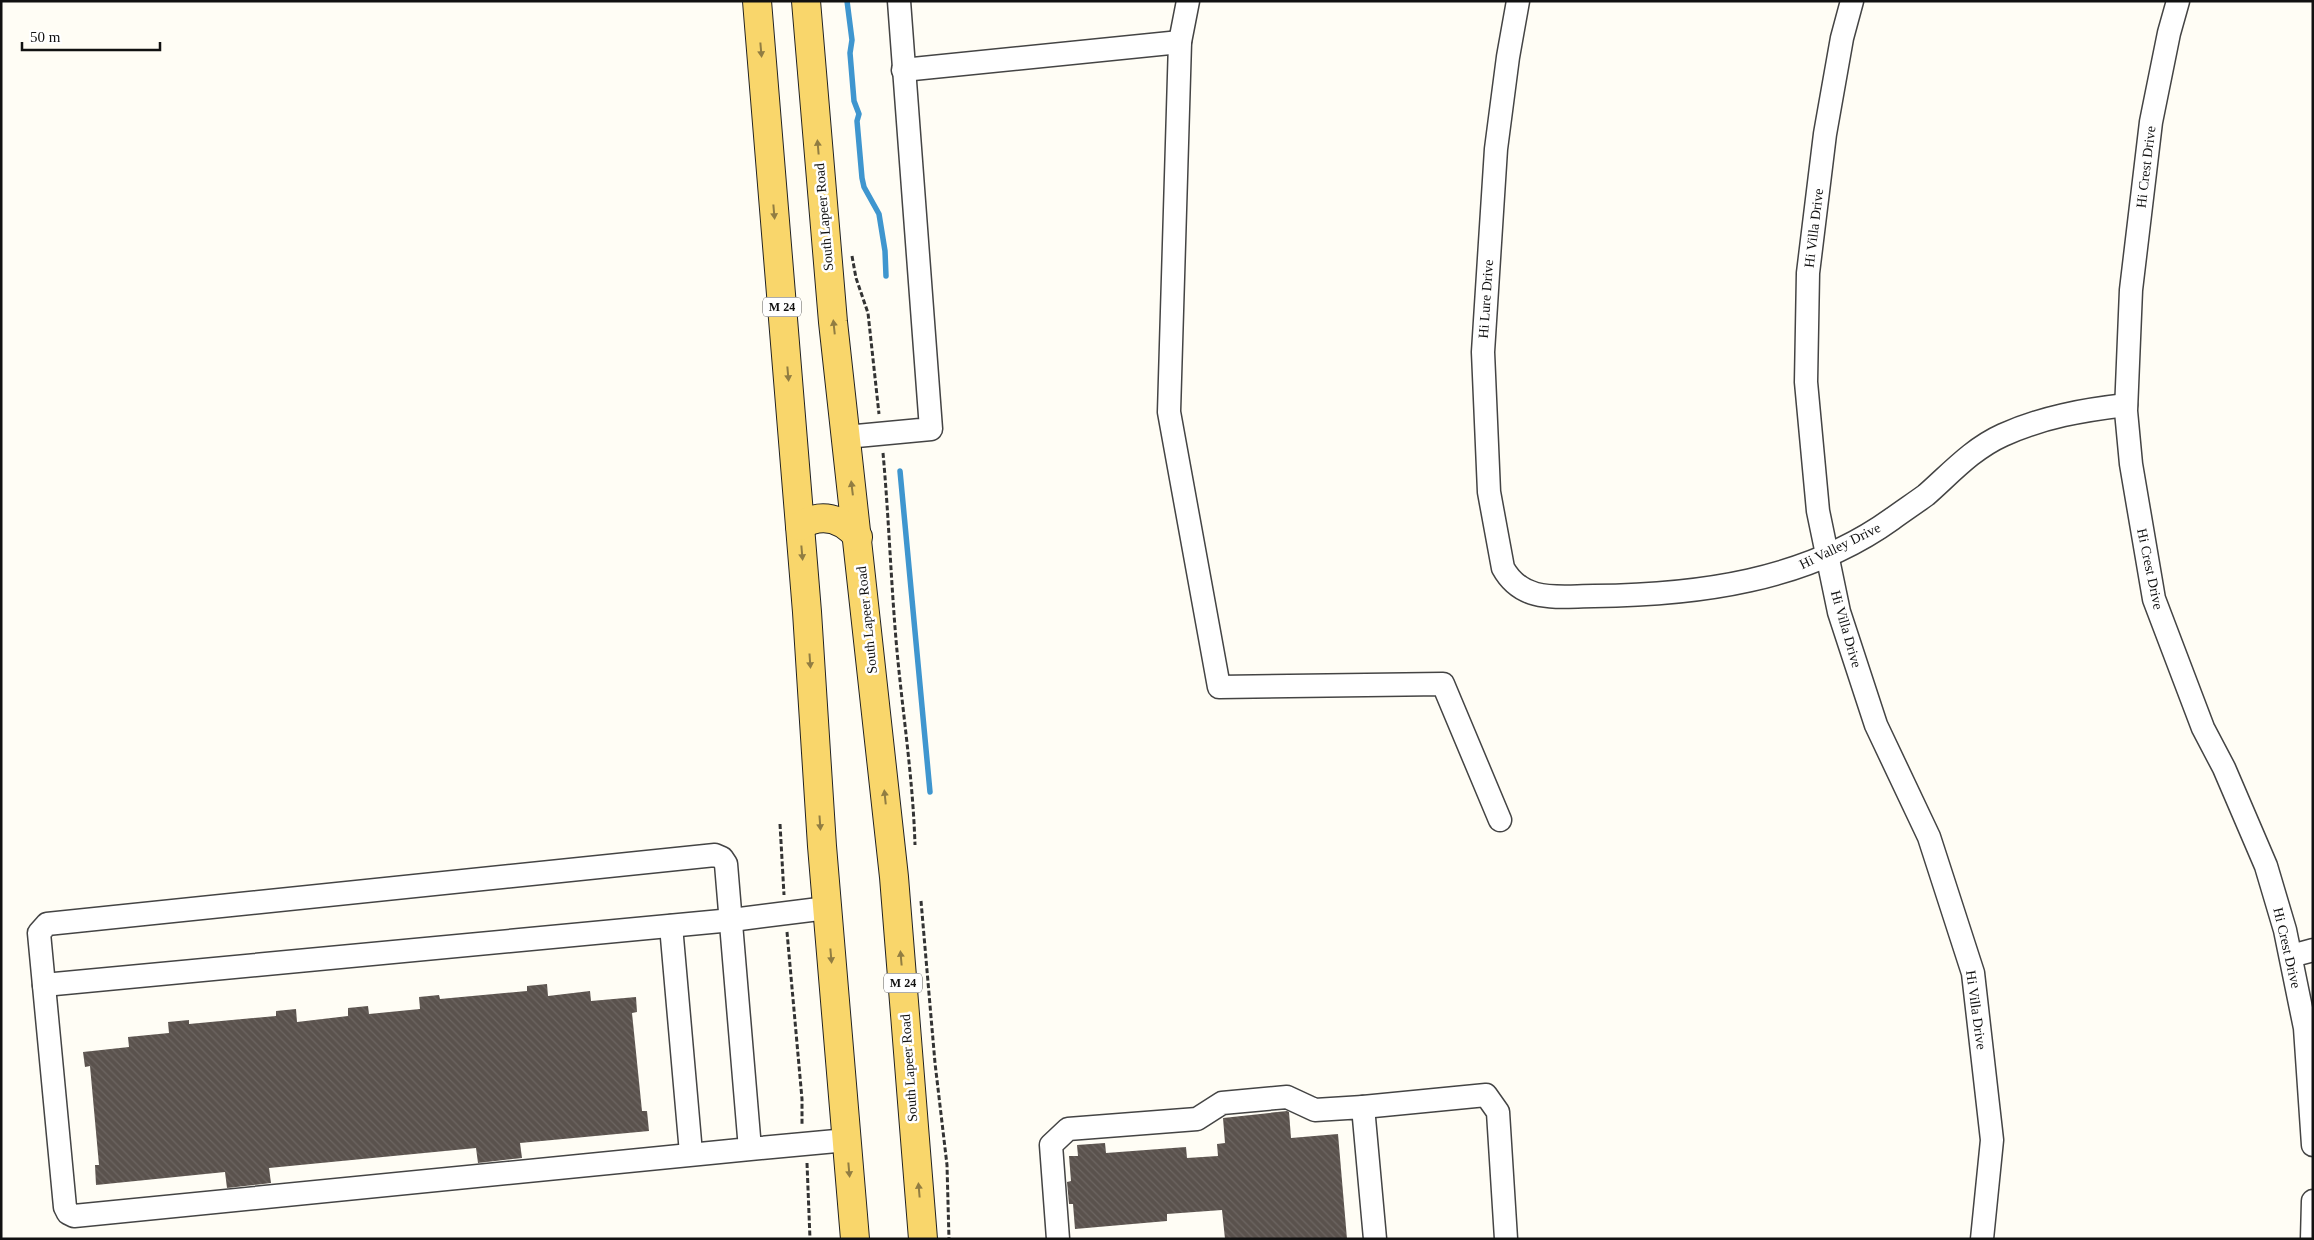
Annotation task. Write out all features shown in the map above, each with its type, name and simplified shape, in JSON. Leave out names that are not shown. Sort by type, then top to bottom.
[{"type":"main road","name":"M 24","points":[[758,1],[800,526],[827,908],[855,1239]]},
{"type":"main road","name":"South Lapeer Road","points":[[806,1],[833,322],[894,877],[923,1239]]},
{"type":"main road","points":[[800,526],[813,519],[830,518],[842,521],[858,537]]},
{"type":"street","points":[[846,437],[931,429],[898,1]]},
{"type":"street","points":[[1188,1],[1180,42],[1169,412],[1219,687],[1443,684],[1500,820]]},
{"type":"street","name":"Hi Lure Drive","points":[[1518,1],[1508,57],[1496,149],[1482,352],[1489,492],[1503,568],[1509,580],[1522,590]]},
{"type":"street","name":"Hi Villa Drive","points":[[1852,1],[1842,38],[1825,134],[1808,273],[1806,382],[1818,511],[1839,612],[1876,724],[1929,837],[1973,973],[1992,1140],[1982,1239]]},
{"type":"street","name":"Hi Crest Drive","points":[[2178,1],[2169,33],[2151,122],[2131,290],[2126,405],[2136,501],[2154,599],[2203,728],[2224,768],[2266,866],[2291,956],[2305,1028],[2313,1145]]},
{"type":"street","points":[[903,70],[1180,42]]},
{"type":"street","name":"Hi Valley Drive","points":[[1522,590],[1546,596],[1655,595],[1707,588],[1788,572],[1857,540],[1890,521],[1925,495],[1978,447],[2040,420],[2076,411],[2126,405]]},
{"type":"street","points":[[750,1149],[726,864],[722,858],[715,855],[47,924],[39,933],[65,1207],[68,1213],[74,1216],[691,1153],[750,1149],[847,1140]]},
{"type":"street","points":[[44,985],[671,926],[827,908]]},
{"type":"street","points":[[671,926],[691,1153]]},
{"type":"street","points":[[2291,956],[2313,950]]},
{"type":"street","points":[[1058,1239],[1051,1144],[1068,1129],[1197,1118],[1222,1103],[1287,1097],[1315,1110],[1486,1095],[1498,1112],[1506,1239]]},
{"type":"street","points":[[1363,1107],[1375,1239]]},
{"type":"street","points":[[2312,1239],[2313,1201]]},
{"type":"path","points":[[868,313],[891,541],[896,636],[914,809],[915,850]]},
{"type":"path","points":[[780,824],[810,1239]]},
{"type":"path","points":[[920,895],[935,1063],[945,1142],[949,1239]]},
{"type":"building","points":[[547,984],[548,996],[590,991],[591,1001],[636,997],[637,1012],[632,1013],[642,1111],[647,1111],[649,1131],[520,1143],[522,1158],[478,1163],[476,1148],[269,1168],[271,1183],[227,1188],[225,1172],[96,1185],[95,1165],[99,1165],[90,1066],[85,1067],[83,1052],[129,1047],[128,1037],[169,1033],[168,1022],[189,1020],[189,1024],[276,1016],[276,1011],[296,1009],[297,1022],[348,1016],[348,1008],[368,1006],[369,1014],[420,1009],[419,997],[439,995],[440,999],[527,991],[527,986]]},
{"type":"building","points":[[1289,1112],[1291,1138],[1338,1134],[1347,1239],[1225,1239],[1222,1210],[1167,1214],[1167,1221],[1075,1229],[1073,1204],[1069,1204],[1067,1182],[1071,1181],[1069,1156],[1078,1156],[1077,1145],[1105,1143],[1106,1153],[1186,1147],[1187,1158],[1218,1156],[1217,1144],[1225,1143],[1223,1118]]},
{"type":"waterway","points":[[847,1],[852,40],[850,53],[854,101],[859,114],[857,121],[862,178],[864,187],[879,214],[885,251],[886,276]]},
{"type":"waterway","points":[[900,471],[930,792]]}]
